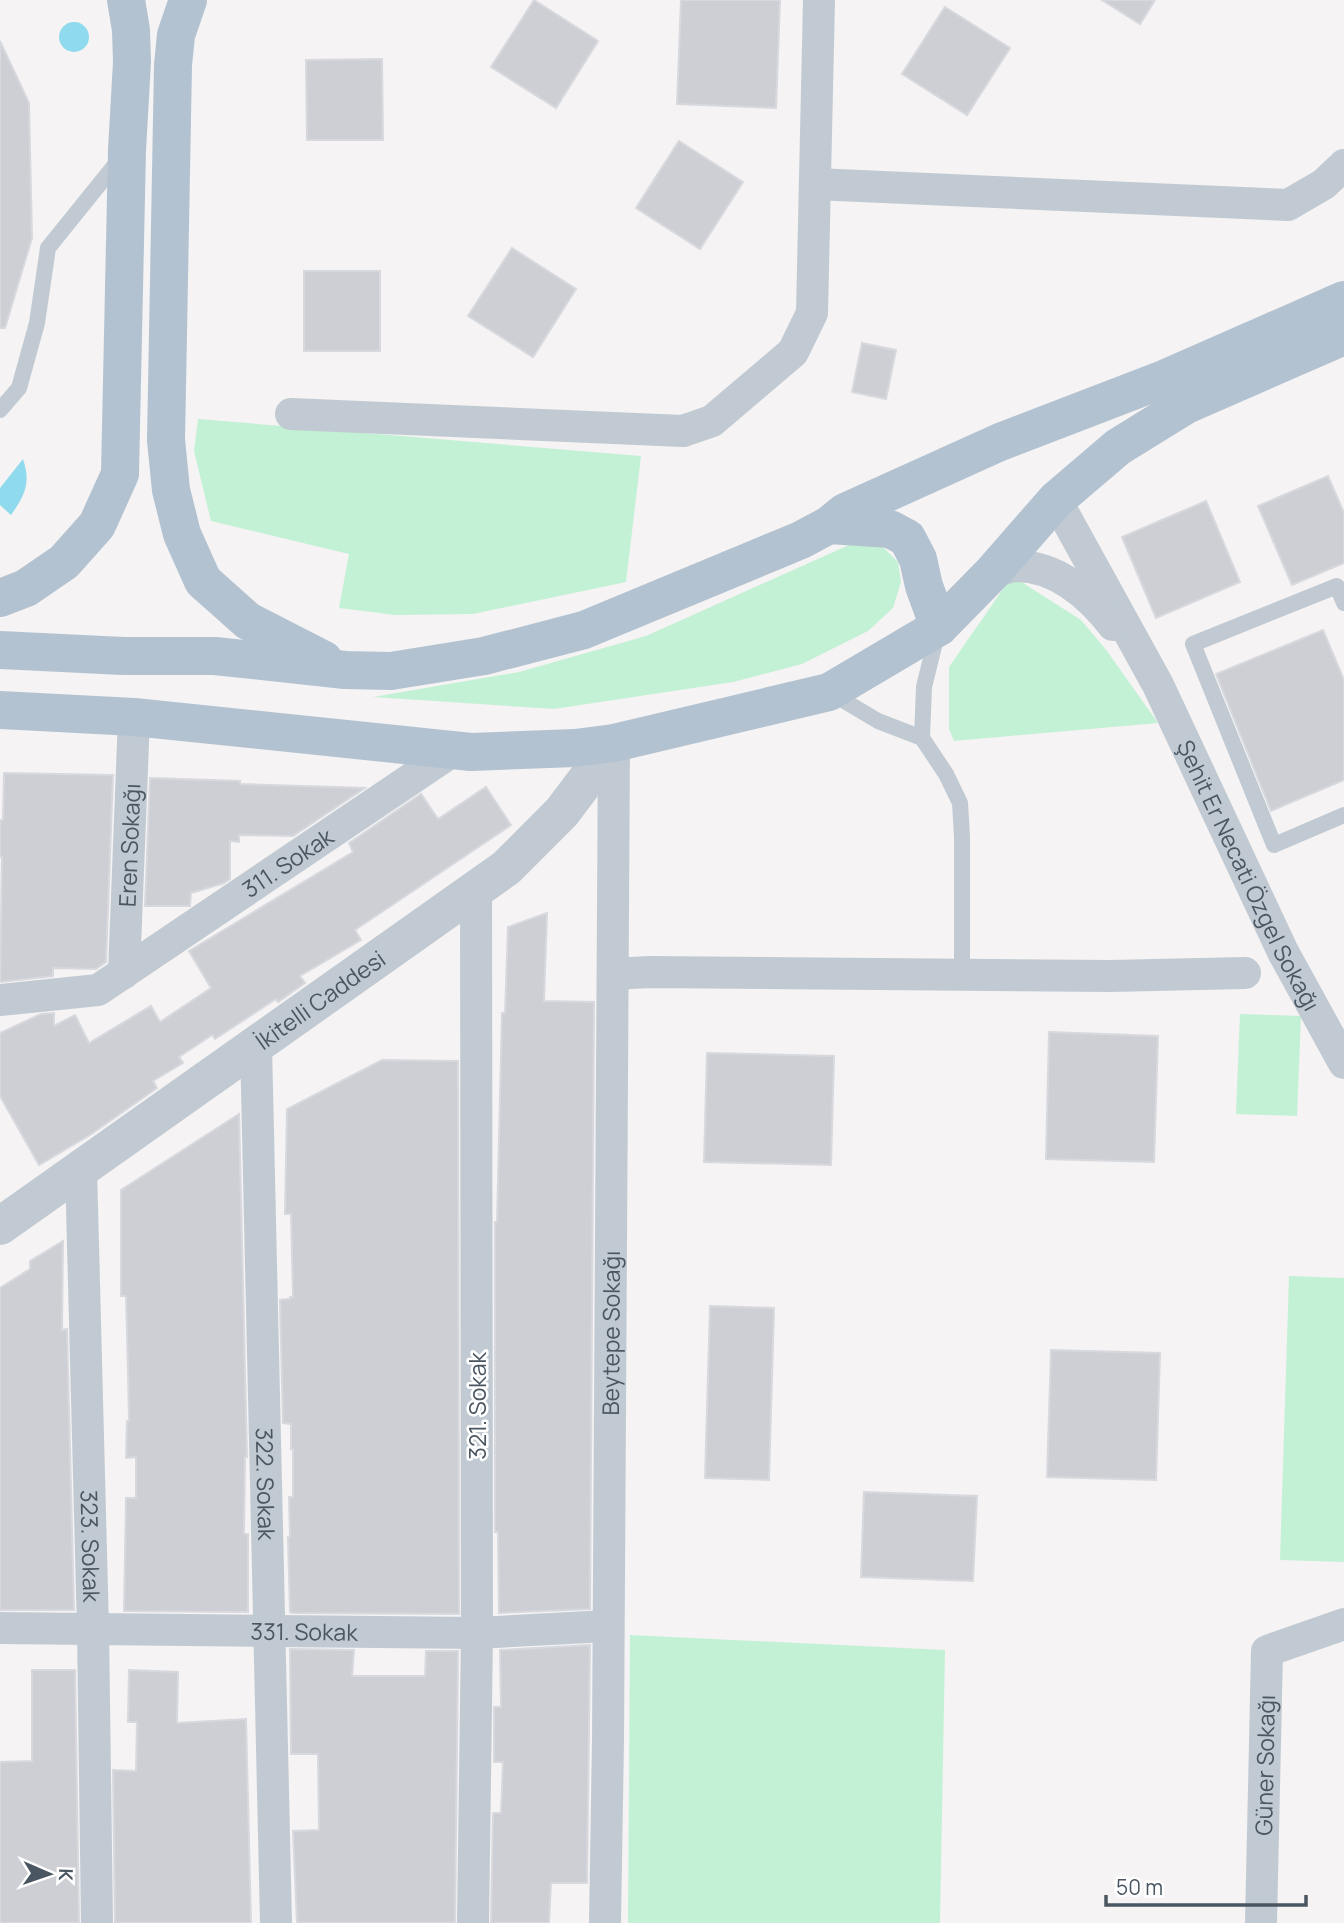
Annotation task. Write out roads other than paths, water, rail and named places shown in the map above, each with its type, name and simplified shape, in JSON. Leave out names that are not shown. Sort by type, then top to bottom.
[{"type":"main road","points":[[0,597],[26,588],[64,562],[97,524],[120,474],[127,150],[132,62],[126,0]]},
{"type":"main road","points":[[188,0],[176,35],[173,65],[166,440],[171,490],[182,534],[202,581],[248,621],[345,670]]},
{"type":"main road","points":[[0,650],[123,656],[215,656],[345,670],[391,671],[484,656],[584,630],[801,540],[829,525],[845,512],[1000,442],[1164,379],[1344,300]]},
{"type":"main road","points":[[0,710],[134,717],[451,752],[575,748],[614,743],[829,692],[939,626],[993,572],[1056,499],[1118,446],[1186,405],[1344,336]]},
{"type":"main road","points":[[829,525],[890,529],[906,538],[918,559],[924,586],[939,626]]},
{"type":"street","points":[[290,414],[683,431],[712,421],[793,352],[812,313],[819,0]]},
{"type":"street","points":[[815,184],[1288,205],[1325,184],[1344,165]]},
{"type":"street","points":[[1056,499],[1158,685]]},
{"type":"street","points":[[993,572],[1013,566],[1038,568],[1063,579],[1088,598],[1110,621],[1158,685]]},
{"type":"street","name":"Şehit Er Necati Özgel Sokağı","points":[[1158,685],[1283,952],[1344,1063]]},
{"type":"street","name":"Eren Sokağı","points":[[124,973],[134,717]]},
{"type":"street","name":"İkitelli Caddesi","points":[[0,1226],[506,868],[562,812],[614,743]]},
{"type":"street","name":"Beytepe Sokağı","points":[[605,1923],[614,743]]},
{"type":"street","name":"311. Sokak","points":[[0,1000],[98,990],[451,752]]},
{"type":"street","name":"321. Sokak","points":[[473,1923],[477,1633],[476,889]]},
{"type":"street","points":[[612,974],[649,972],[1110,976],[1245,973]]},
{"type":"street","name":"322. Sokak","points":[[256,1045],[276,1923]]},
{"type":"street","name":"323. Sokak","points":[[81,1168],[93,1629],[97,1923]]},
{"type":"street","name":"Güner Sokağı","points":[[1261,1923],[1267,1651],[1344,1624]]},
{"type":"street","name":"331. Sokak","points":[[0,1628],[477,1633],[608,1626]]},
{"type":"lane","points":[[0,410],[19,388],[37,323],[48,248],[127,150]]},
{"type":"lane","points":[[1344,603],[1337,586],[1193,644],[1274,845],[1344,815]]},
{"type":"lane","points":[[922,738],[924,687],[939,626]]},
{"type":"lane","points":[[829,692],[878,721],[922,738],[946,774],[960,803],[962,974]]},
{"type":"water","points":[[74,22],[85,26],[89,37],[85,48],[74,52],[63,48],[59,37],[63,26]]},
{"type":"water","points":[[23,459],[25,488],[11,515],[0,505],[0,488]]}]
